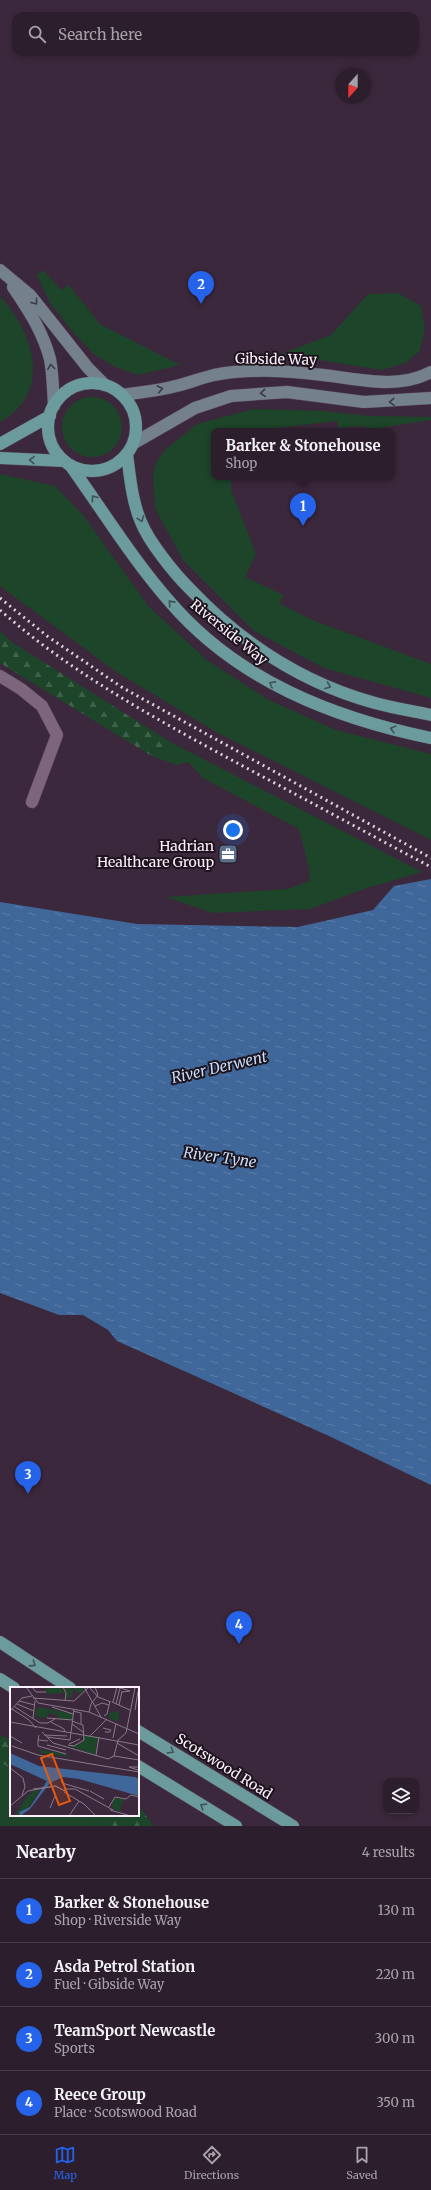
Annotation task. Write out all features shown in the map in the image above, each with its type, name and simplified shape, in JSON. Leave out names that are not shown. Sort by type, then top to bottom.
[{"type":"main road","points":[[0,444],[52,411],[71,389],[93,384],[105,385],[122,395],[130,405],[135,417],[136,430],[134,443],[127,454],[118,463],[107,469],[94,471],[82,470],[67,463],[56,452],[50,441],[48,428],[52,411]]},
{"type":"main road","name":"Riverside Way","points":[[127,454],[132,493],[142,523],[172,570],[212,613],[257,649],[315,681],[375,703],[431,714]]},
{"type":"main road","points":[[0,458],[67,463]]},
{"type":"main road","name":"Riverside Way","points":[[67,463],[171,603],[196,629],[241,665],[296,697],[325,709],[355,719],[431,738]]},
{"type":"main road","points":[[0,1642],[68,1687]]},
{"type":"main road","points":[[0,1679],[12,1687]]},
{"type":"main road","name":"Scotswood Road","points":[[139,1732],[293,1826]]},
{"type":"main road","points":[[139,1767],[236,1826]]},
{"type":"street","points":[[3,273],[30,296],[88,368],[105,385]]},
{"type":"street","points":[[3,273],[31,313],[45,345],[50,360],[52,411]]},
{"type":"street","name":"Gibside Way","points":[[122,395],[154,391],[214,375],[241,372],[324,375],[388,382],[410,380],[431,372]]},
{"type":"street","points":[[134,443],[195,408],[231,396],[287,392],[364,402],[391,402],[431,398]]},
{"type":"street","points":[[0,676],[21,689],[42,706],[57,735],[32,802]]},
{"type":"green space","points":[[43,270],[61,290],[69,285],[100,324],[180,365],[138,375],[115,367],[94,354],[73,332],[50,303],[37,275]]},
{"type":"green space","points":[[398,293],[421,306],[425,329],[419,352],[405,363],[382,370],[281,354],[331,335],[368,294]]},
{"type":"green space","points":[[0,296],[22,327],[29,344],[33,362],[32,379],[27,395],[17,409],[0,422]]},
{"type":"green space","points":[[86,397],[98,397],[114,405],[120,415],[122,427],[120,439],[114,449],[98,457],[86,457],[70,449],[62,433],[62,421],[70,405]]},
{"type":"green space","points":[[253,409],[324,411],[370,416],[431,417],[431,420],[378,428],[364,428],[364,426],[339,428],[337,421],[277,428],[211,428],[211,480],[231,480],[231,490],[256,554],[245,577],[283,595],[280,604],[315,621],[431,664],[431,698],[324,668],[254,631],[183,560],[155,508],[153,473],[157,461],[166,449],[197,424]]},
{"type":"green space","points":[[0,474],[55,486],[83,515],[149,607],[208,661],[269,700],[336,730],[431,754],[431,840],[218,733],[115,671],[0,586]]},
{"type":"green space","points":[[0,631],[13,643],[172,743],[150,755],[0,663]]},
{"type":"green space","points":[[172,743],[422,872],[364,889],[310,909],[213,913],[166,897],[287,889],[310,881],[309,868],[299,829],[203,778],[188,762],[176,765],[150,755]]},
{"type":"green space","points":[[0,1735],[10,1740],[10,1768],[0,1762]]},
{"type":"green space","points":[[0,1762],[10,1768],[10,1816],[91,1816],[107,1826],[0,1826]]},
{"type":"green space","points":[[139,1806],[154,1826],[107,1826],[91,1816],[139,1816]]},
{"type":"water","points":[[431,879],[431,1485],[329,1436],[117,1341],[108,1330],[83,1315],[59,1315],[0,1293],[0,902],[137,924],[298,927],[373,910],[394,886]]},
{"type":"railway","points":[[0,598],[47,636],[123,688],[431,858]]},
{"type":"railway","points":[[0,610],[27,633],[85,675],[115,694],[239,764],[431,867]]},
{"type":"place","name":"Asda Petrol Station","points":[[201,304]]},
{"type":"place","name":"Barker & Stonehouse","points":[[303,526]]},
{"type":"place","name":"Hadrian Healthcare Group","points":[[228,854]]},
{"type":"place","name":"TeamSport Newcastle","points":[[28,1494]]},
{"type":"place","name":"Reece Group","points":[[239,1644]]},
{"type":"water label","name":"River Derwent","points":[[219,1067]]},
{"type":"water label","name":"River Tyne","points":[[220,1157]]}]
